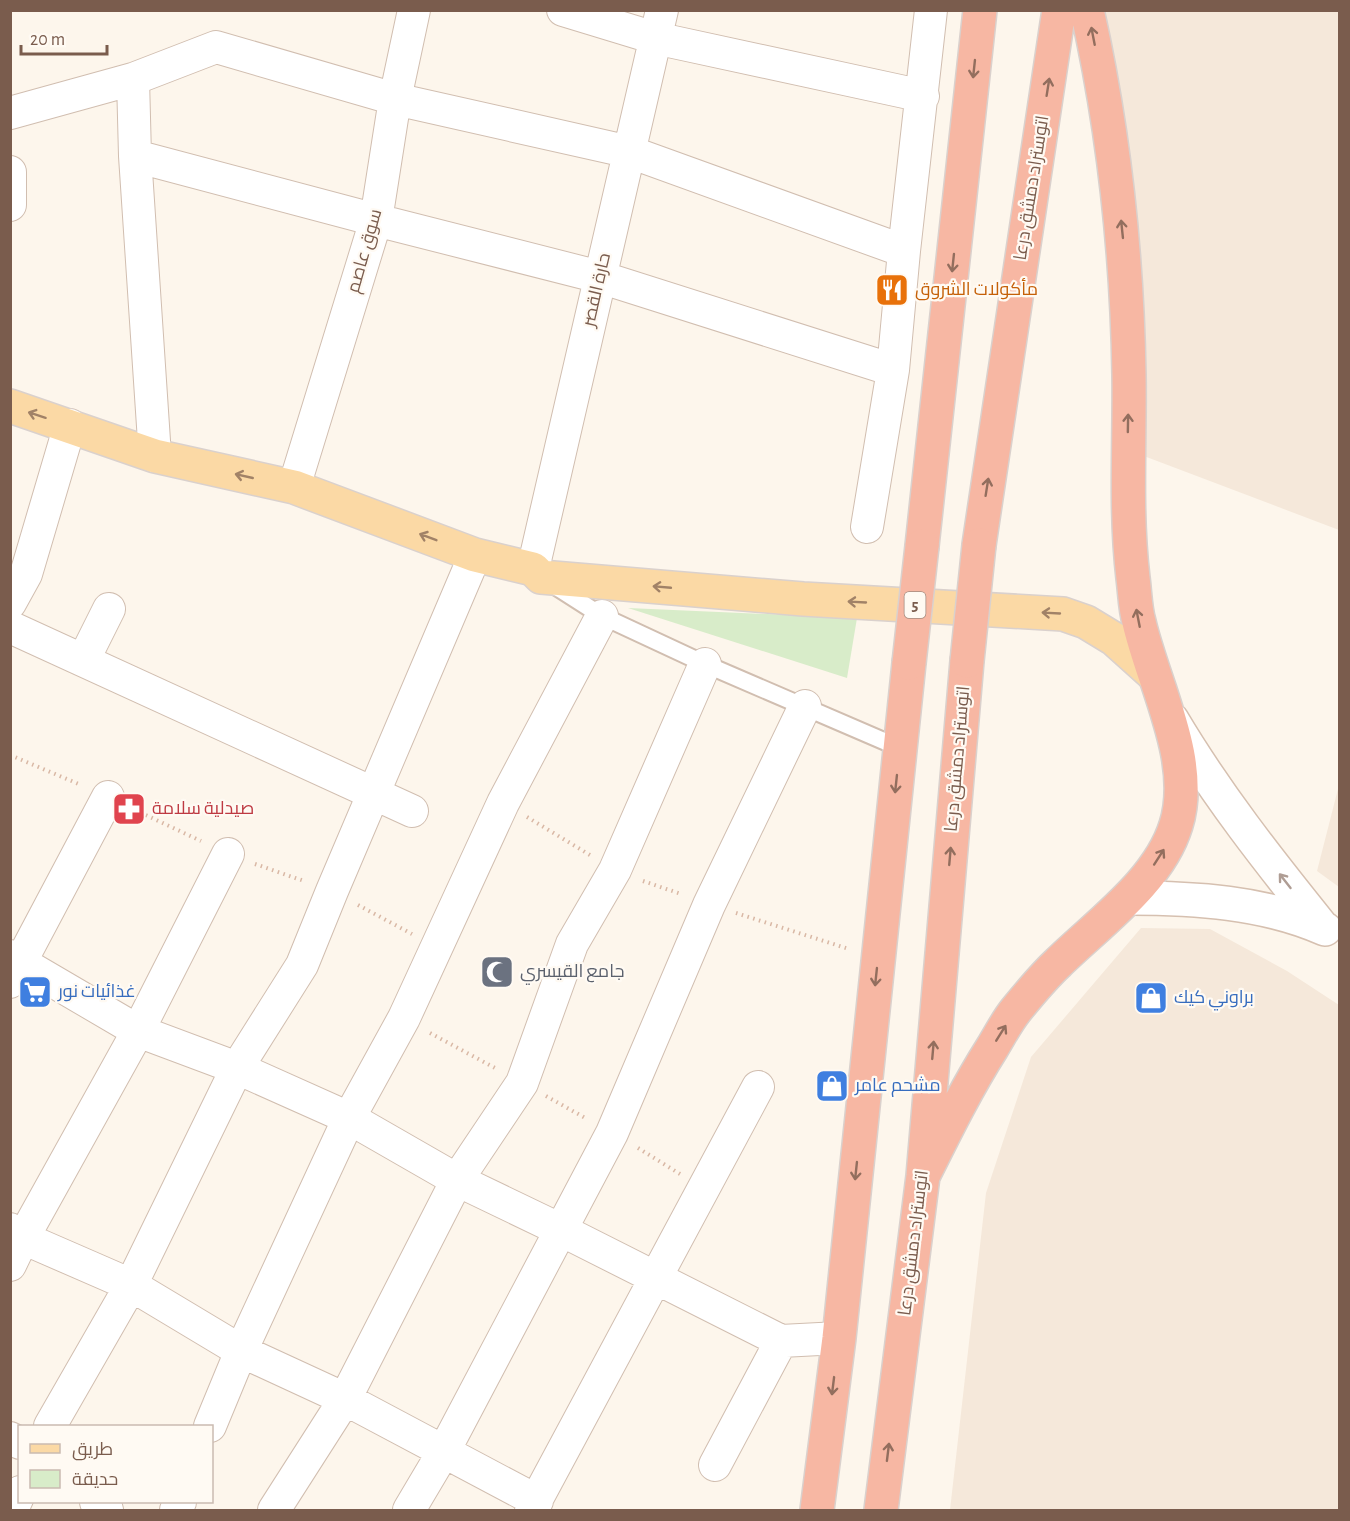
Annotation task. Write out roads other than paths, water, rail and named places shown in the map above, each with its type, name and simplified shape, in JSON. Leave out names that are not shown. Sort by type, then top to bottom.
[{"type":"highway","name":"5","points":[[900,748],[980,10]]},
{"type":"highway","name":"اتوستراد دمشق درعا","points":[[880,1510],[922,1176],[979,545],[1059,10]]},
{"type":"highway","points":[[922,1176],[972,1079],[1013,1014],[1056,965],[1129,898],[1162,855],[1176,825],[1182,793],[1179,760],[1168,714],[1153,674],[1138,619],[1131,563],[1128,507],[1128,333],[1123,238],[1115,163],[1087,10]]},
{"type":"highway","points":[[817,1510],[839,1338],[900,748]]},
{"type":"main road","points":[[10,406],[155,456],[294,487],[474,555],[537,573],[803,599],[1063,614],[1086,622],[1114,639],[1153,674]]},
{"type":"street","name":"سوق عاصم","points":[[294,487],[376,220],[395,99],[414,10]]},
{"type":"street","points":[[563,10],[659,24],[923,96]]},
{"type":"street","points":[[867,527],[893,370],[931,10]]},
{"type":"street","name":"حارة القصر","points":[[537,573],[600,277],[659,24]]},
{"type":"street","points":[[10,113],[133,79],[216,47],[395,99],[630,152],[904,251]]},
{"type":"street","points":[[133,79],[135,156],[155,456]]},
{"type":"street","points":[[135,156],[600,277],[893,370]]},
{"type":"street","points":[[10,172],[10,205]]},
{"type":"street","points":[[10,603],[26,574],[70,425]]},
{"type":"street","points":[[51,1425],[131,1285],[237,1068],[302,965],[474,555]]},
{"type":"street","points":[[84,659],[109,609]]},
{"type":"street","points":[[210,1425],[241,1351],[349,1118],[404,1018],[503,803],[602,616]]},
{"type":"street","points":[[10,627],[84,659],[412,812]]},
{"type":"street","points":[[274,1510],[345,1399],[457,1180],[522,1083],[572,944],[615,870],[705,664]]},
{"type":"street","points":[[409,1510],[444,1451],[612,1133],[710,905],[805,706]]},
{"type":"street","points":[[1168,714],[1196,761],[1228,807],[1331,932]]},
{"type":"street","points":[[108,797],[14,966],[138,1031],[237,1068],[349,1118],[457,1180],[781,1341],[839,1338]]},
{"type":"street","points":[[228,854],[138,1031],[15,1244],[131,1285],[241,1351],[345,1399],[444,1451],[534,1506],[758,1087]]},
{"type":"street","points":[[1129,898],[1178,898],[1227,903],[1275,913],[1331,932]]},
{"type":"street","points":[[715,1465],[781,1341]]},
{"type":"lane","points":[[537,573],[602,616],[705,664],[900,748]]},
{"type":"place","name":"مأكولات الشروق","points":[[892,290]]},
{"type":"place","name":"صيدلية سلامة","points":[[129,809]]},
{"type":"place","name":"جامع القيسري","points":[[497,972]]},
{"type":"place","name":"غذائيات نور","points":[[35,992]]},
{"type":"place","name":"براوني كيك","points":[[1151,998]]},
{"type":"place","name":"مشحم عامر","points":[[832,1086]]}]
